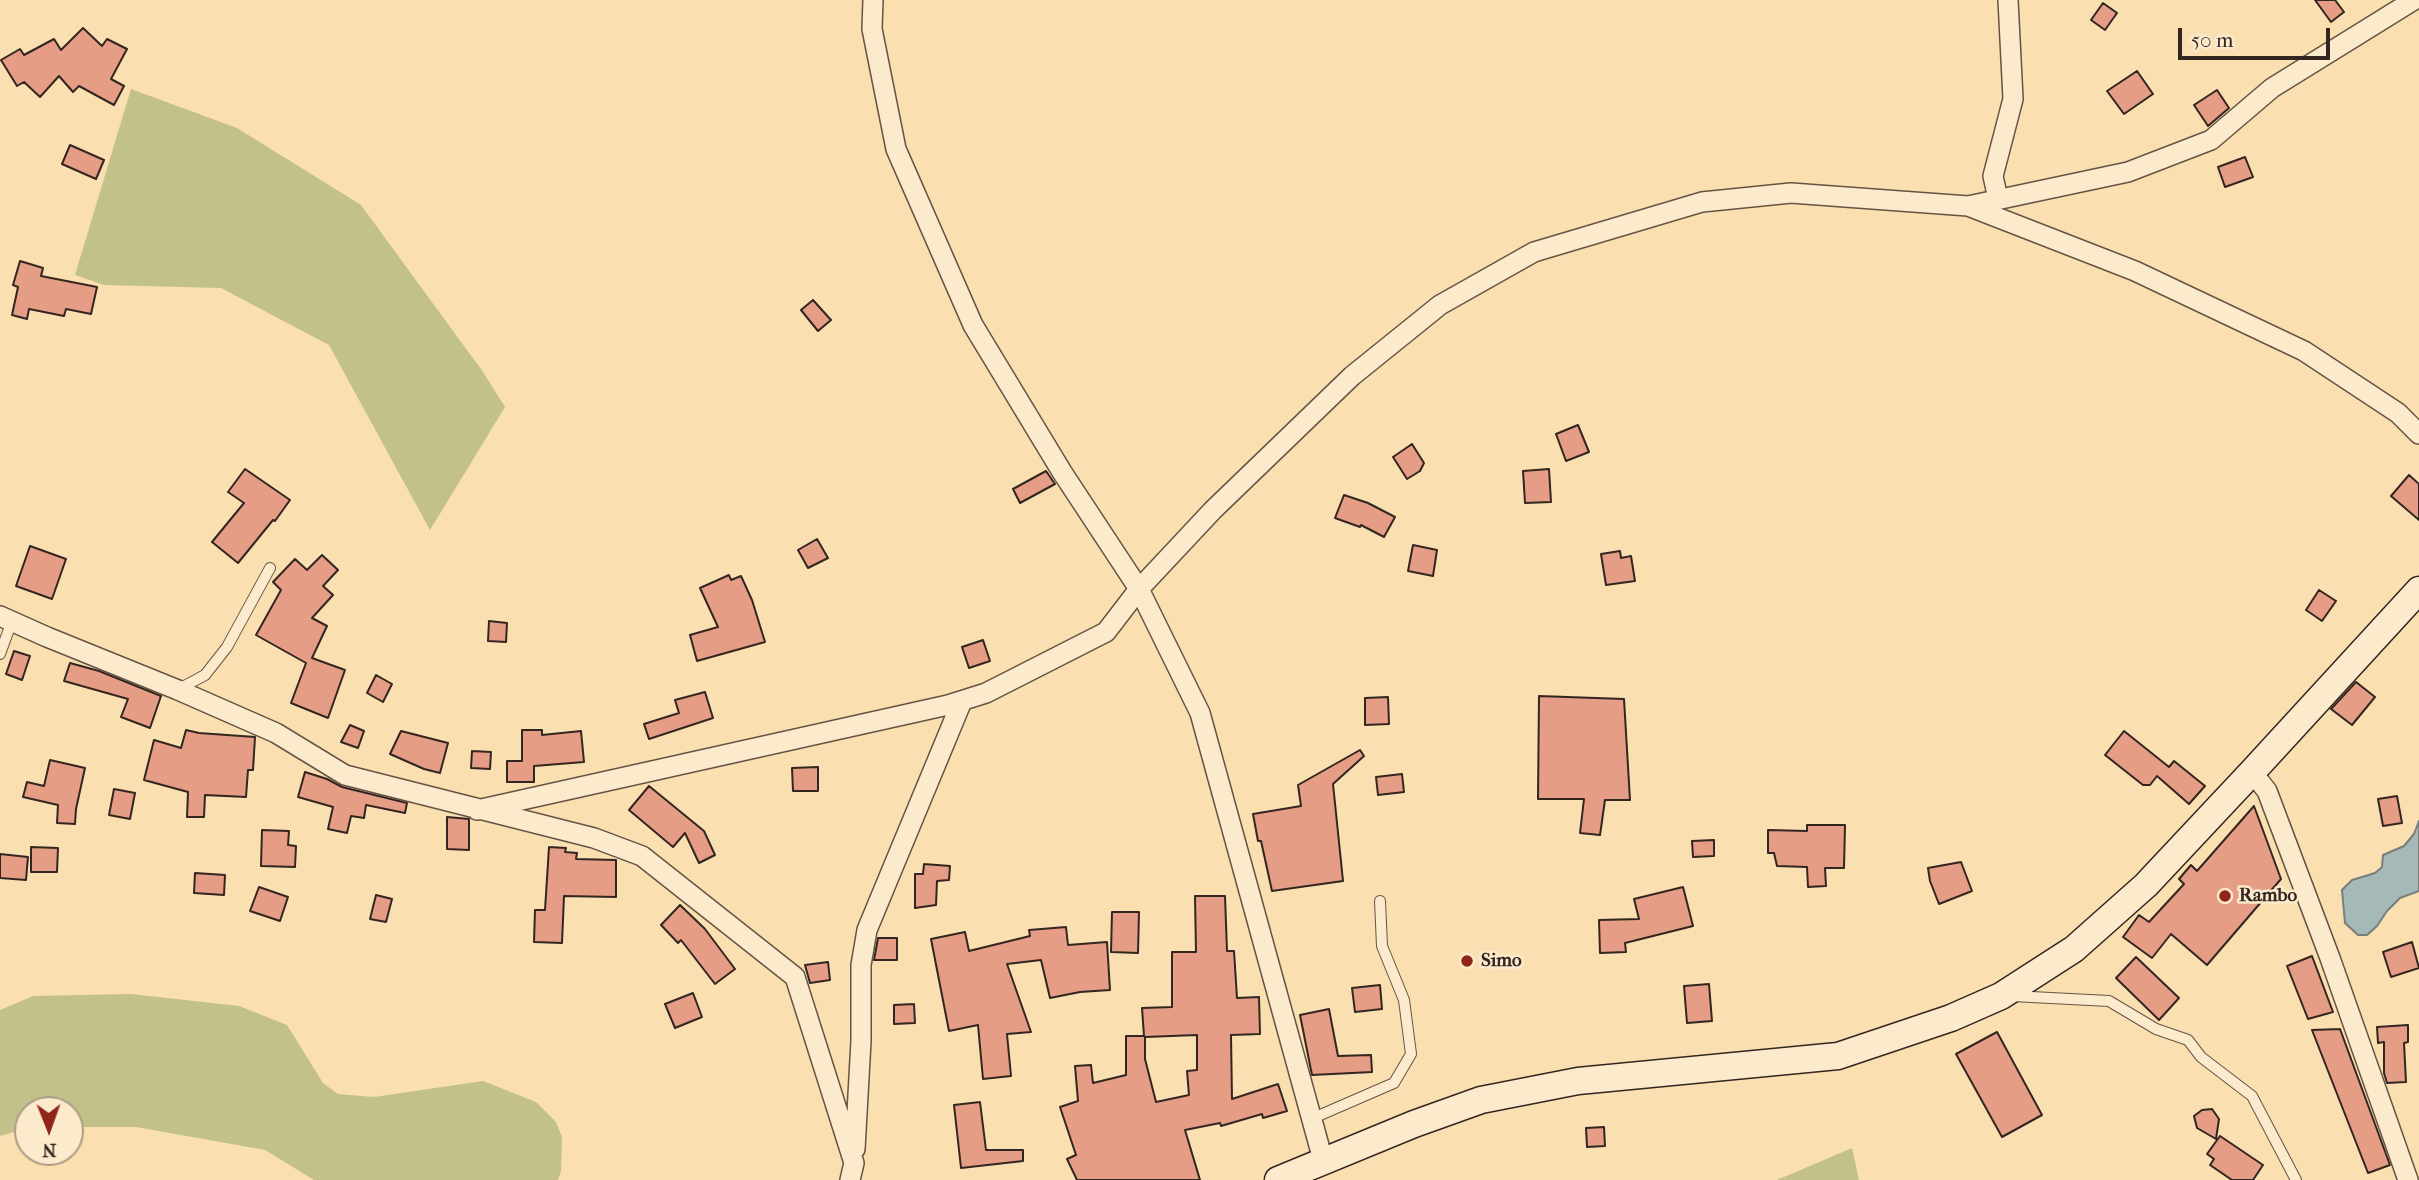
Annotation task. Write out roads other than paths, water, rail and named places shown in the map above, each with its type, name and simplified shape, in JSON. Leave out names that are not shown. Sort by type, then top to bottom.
[{"type":"main road","points":[[1278,1180],[1323,1160],[1481,1100],[1578,1081],[1838,1056],[1951,1018],[2001,996],[2074,949],[2146,885],[2419,590]]},
{"type":"street","points":[[873,0],[872,29],[897,149],[972,325],[1139,589],[1200,713],[1323,1160]]},
{"type":"street","points":[[1998,199],[1993,176],[2013,99],[2008,0]]},
{"type":"street","points":[[1968,206],[2127,172],[2211,139],[2272,88],[2414,0]]},
{"type":"street","points":[[477,810],[962,701],[986,693],[1106,632],[1139,589],[1213,510],[1352,376],[1440,305],[1534,252],[1702,202],[1791,193],[1968,206],[2136,271],[2304,351],[2398,413],[2419,434]]},
{"type":"street","points":[[6,618],[276,733],[345,775],[594,838],[642,856],[794,977],[852,1172]]},
{"type":"street","points":[[852,1172],[861,1041],[861,965],[867,930],[962,701]]},
{"type":"street","points":[[2252,772],[2267,791],[2408,1180]]},
{"type":"lane","points":[[178,690],[205,675],[227,647],[270,568]]},
{"type":"lane","points":[[0,654],[6,618]]},
{"type":"lane","points":[[1311,1119],[1394,1083],[1411,1054],[1404,1000],[1382,946],[1380,901]]},
{"type":"lane","points":[[2001,996],[2109,1001],[2156,1029],[2188,1040],[2200,1057],[2252,1096],[2296,1180]]},
{"type":"place","name":"Rambo","points":[[2225,896]]},
{"type":"place","name":"Simo","points":[[1467,961]]}]
